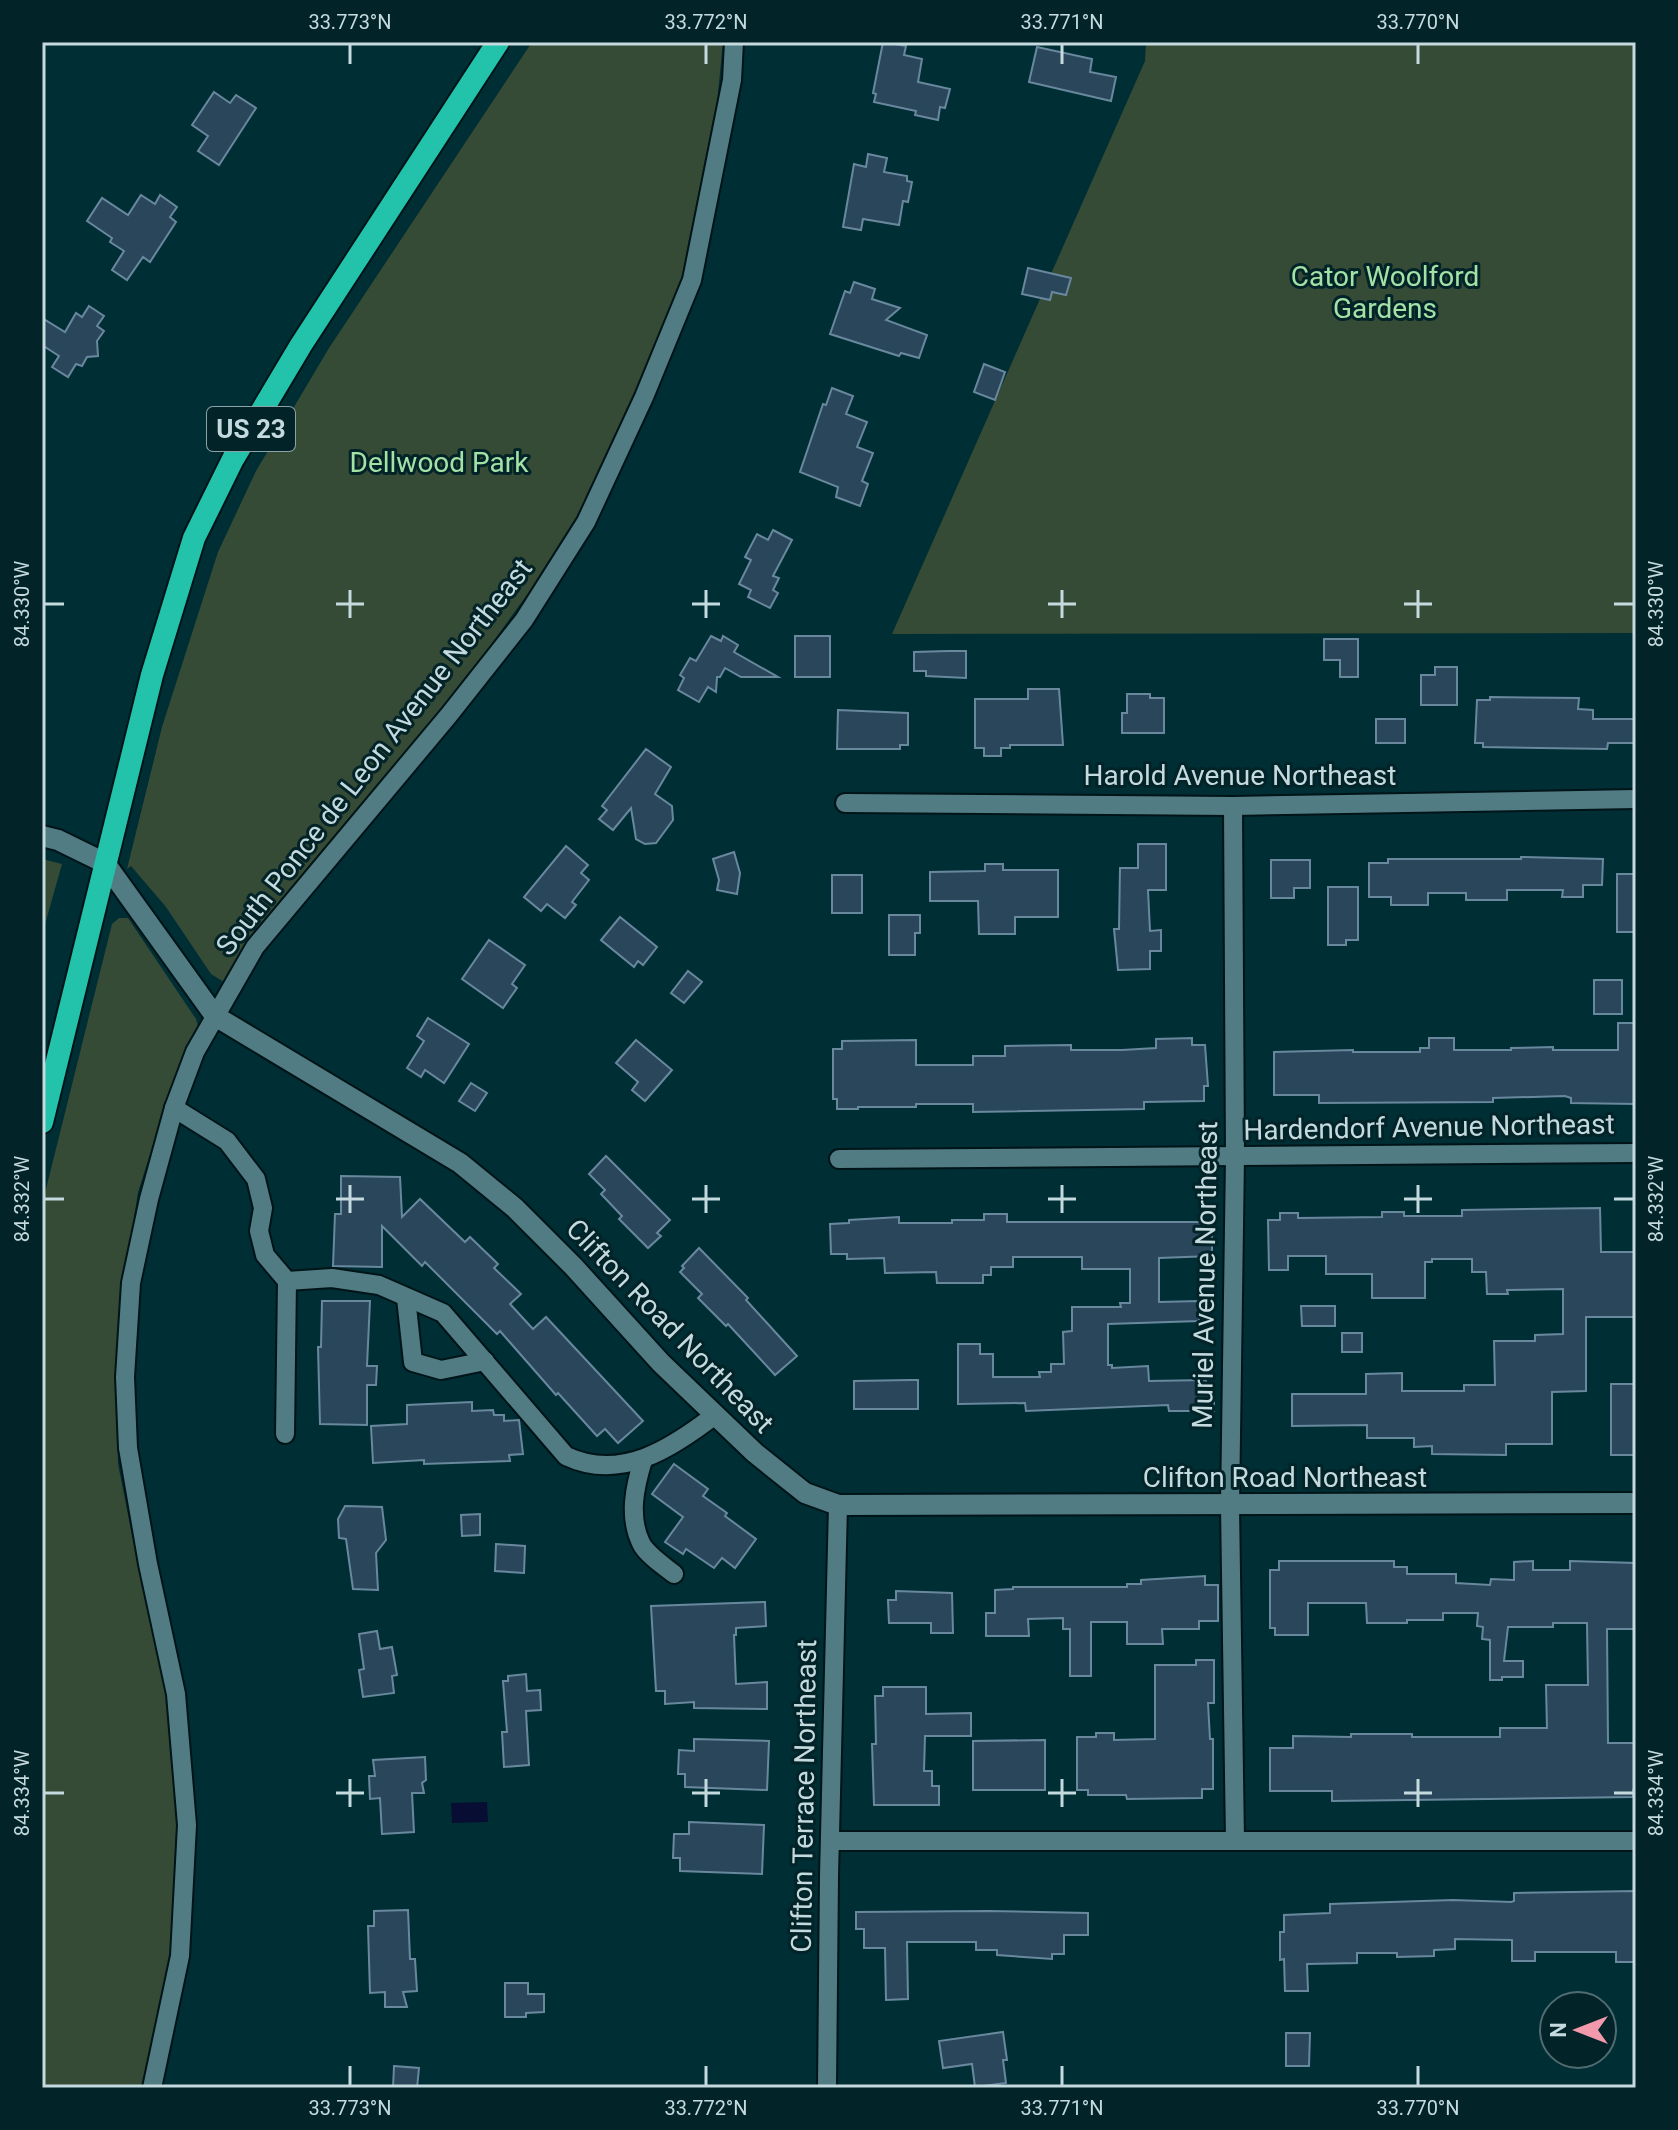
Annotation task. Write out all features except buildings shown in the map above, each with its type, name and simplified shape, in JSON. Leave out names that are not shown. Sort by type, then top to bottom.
[{"type":"highway","name":"US 23","points":[[42,1122],[152,675],[194,538],[233,459],[301,345],[498,42]]},
{"type":"street","name":"South Ponce de Leon Avenue Northeast","points":[[152,2088],[180,1956],[187,1825],[176,1694],[148,1564],[128,1448],[125,1377],[131,1283],[149,1199],[174,1108],[195,1052],[255,947],[449,715],[524,620],[586,522],[644,397],[692,280],[732,80],[734,42]]},
{"type":"street","name":"Harold Avenue Northeast","points":[[845,803],[1233,806],[1636,799]]},
{"type":"street","name":"Muriel Avenue Northeast","points":[[1233,806],[1235,1157],[1230,1506],[1235,1841]]},
{"type":"street","name":"Clifton Road Northeast","points":[[42,836],[58,840],[105,863],[215,1016],[460,1163],[515,1208],[573,1266],[661,1363],[755,1453],[805,1493],[838,1505],[1636,1503]]},
{"type":"street","points":[[174,1108],[227,1141],[256,1179],[263,1208],[259,1231],[265,1255],[287,1281],[285,1434]]},
{"type":"street","name":"Hardendorf Avenue Northeast","points":[[839,1159],[1636,1153]]},
{"type":"street","points":[[287,1281],[332,1278],[379,1285],[443,1313],[566,1456],[587,1465],[643,1460],[675,1444],[715,1415]]},
{"type":"street","points":[[406,1298],[413,1362],[441,1370],[485,1361]]},
{"type":"street","points":[[643,1460],[635,1486],[634,1516],[641,1545],[674,1574]]},
{"type":"street","name":"Clifton Terrace Northeast","points":[[827,2088],[838,1505]]},
{"type":"street","points":[[832,1841],[1636,1841]]},
{"type":"green space","name":"Dellwood Park","points":[[532,42],[723,42],[699,235],[632,409],[566,545],[457,692],[224,982],[211,974],[166,907],[131,866],[127,869],[162,727],[218,552],[256,471],[329,348]]},
{"type":"green space","name":"Cator Woolford Gardens","points":[[1146,42],[1636,42],[1636,633],[892,634],[1145,61]]},
{"type":"green space","points":[[42,859],[62,864],[42,935]]},
{"type":"green space","points":[[119,918],[128,918],[196,1019],[199,1029],[175,1076],[138,1192],[123,1288],[116,1365],[118,1464],[168,1694],[176,1754],[170,1964],[145,2088],[42,2088],[42,1205],[112,924]]},
{"type":"shaded area","points":[[487,1802],[488,1822],[452,1823],[451,1803]]}]
